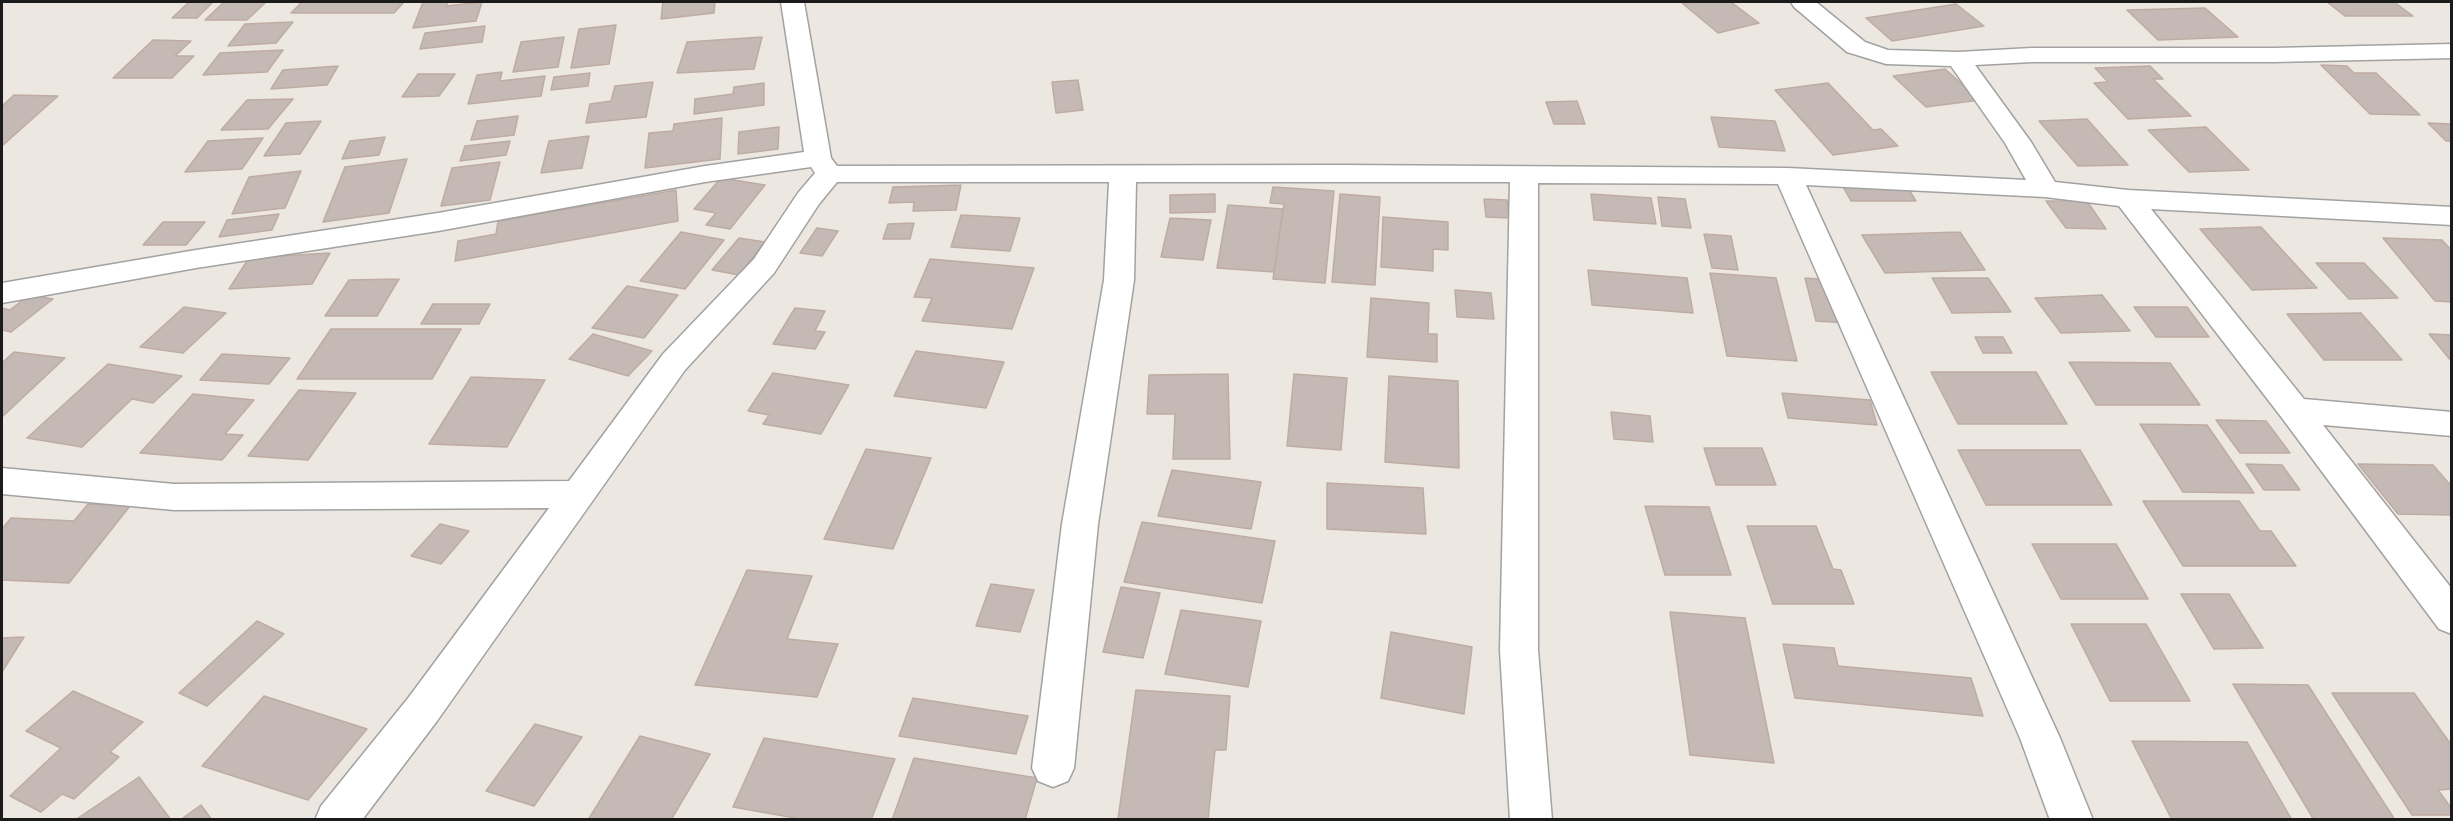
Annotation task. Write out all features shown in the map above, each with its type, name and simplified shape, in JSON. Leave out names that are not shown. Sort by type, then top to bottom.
[{"type":"street","points":[[336,819],[423,709],[674,362],[764,266],[808,199],[824,166],[792,2]]},
{"type":"street","points":[[1802,2],[1856,47],[1886,57],[1958,59],[2032,55],[2273,55],[2451,51]]},
{"type":"street","points":[[1958,59],[2018,142],[2045,189]]},
{"type":"street","points":[[2,293],[196,259],[438,222],[694,176],[824,166],[1123,174],[1788,176],[2045,189],[2128,199],[2451,216]]},
{"type":"street","points":[[1053,768],[1080,524],[1119,280],[1123,174]]},
{"type":"street","points":[[1524,174],[1519,650],[1531,819]]},
{"type":"street","points":[[1788,176],[2040,738],[2072,819]]},
{"type":"street","points":[[2128,199],[2294,410],[2451,618]]},
{"type":"street","points":[[2294,410],[2451,424]]},
{"type":"street","points":[[2,482],[174,497],[577,494]]},
{"type":"building","points":[[189,2],[213,2],[197,18],[172,18]]},
{"type":"building","points":[[224,2],[266,2],[247,20],[205,20]]},
{"type":"building","points":[[302,2],[404,2],[394,13],[291,13]]},
{"type":"building","points":[[423,2],[448,2],[446,6],[482,2],[476,21],[413,28]]},
{"type":"building","points":[[663,2],[715,2],[714,13],[661,19]]},
{"type":"building","points":[[1731,2],[1759,23],[1718,33],[1682,3]]},
{"type":"building","points":[[2327,2],[2394,2],[2413,16],[2345,16]]},
{"type":"building","points":[[1956,4],[1984,26],[1892,41],[1866,18]]},
{"type":"building","points":[[2205,8],[2238,37],[2158,40],[2127,10]]},
{"type":"building","points":[[293,22],[276,43],[228,46],[245,24]]},
{"type":"building","points":[[616,25],[609,64],[571,68],[579,29]]},
{"type":"building","points":[[485,26],[482,42],[420,49],[425,33]]},
{"type":"building","points":[[564,37],[558,67],[513,72],[521,42]]},
{"type":"building","points":[[762,37],[754,69],[677,73],[687,42]]},
{"type":"building","points":[[153,40],[191,41],[175,56],[194,56],[172,78],[113,78]]},
{"type":"building","points":[[283,50],[267,72],[203,75],[220,53]]},
{"type":"building","points":[[2321,65],[2347,66],[2354,73],[2376,73],[2420,115],[2370,114]]},
{"type":"building","points":[[338,66],[327,85],[271,89],[283,70]]},
{"type":"building","points":[[2150,66],[2163,79],[2153,79],[2191,116],[2128,119],[2094,83],[2108,82],[2095,68]]},
{"type":"building","points":[[1945,69],[1980,100],[1926,107],[1893,76]]},
{"type":"building","points":[[502,72],[500,81],[545,76],[541,96],[468,104],[477,75]]},
{"type":"building","points":[[590,73],[588,86],[551,90],[554,77]]},
{"type":"building","points":[[418,74],[455,74],[439,96],[402,97]]},
{"type":"building","points":[[1078,80],[1083,110],[1056,113],[1052,82]]},
{"type":"building","points":[[653,82],[646,117],[586,123],[590,104],[611,101],[615,86]]},
{"type":"building","points":[[764,83],[764,105],[694,114],[695,99],[733,94],[734,87]]},
{"type":"building","points":[[1828,83],[1873,130],[1881,129],[1898,146],[1833,155],[1775,90]]},
{"type":"building","points":[[14,95],[58,96],[2,146],[2,106]]},
{"type":"building","points":[[293,99],[268,129],[221,130],[247,100]]},
{"type":"building","points":[[1577,101],[1585,124],[1554,124],[1546,102]]},
{"type":"building","points":[[518,116],[514,135],[471,140],[477,121]]},
{"type":"building","points":[[1711,117],[1775,121],[1785,151],[1719,147]]},
{"type":"building","points":[[722,118],[720,159],[645,168],[649,133],[673,131],[674,124]]},
{"type":"building","points":[[2087,119],[2128,165],[2078,166],[2039,121]]},
{"type":"building","points":[[321,121],[300,154],[264,156],[286,123]]},
{"type":"building","points":[[2428,123],[2452,124],[2452,141],[2446,141]]},
{"type":"building","points":[[779,127],[778,149],[738,154],[739,132]]},
{"type":"building","points":[[2206,127],[2249,170],[2189,172],[2148,130]]},
{"type":"building","points":[[589,136],[582,168],[541,173],[549,141]]},
{"type":"building","points":[[385,137],[379,155],[342,159],[350,141]]},
{"type":"building","points":[[263,138],[242,169],[185,172],[208,141]]},
{"type":"building","points":[[510,141],[506,155],[460,161],[465,146]]},
{"type":"building","points":[[407,159],[389,213],[323,222],[345,167]]},
{"type":"building","points":[[500,162],[490,200],[441,206],[452,168]]},
{"type":"building","points":[[301,171],[285,208],[232,214],[249,177]]},
{"type":"building","points":[[721,178],[765,185],[730,229],[706,225],[716,213],[694,209]]},
{"type":"building","points":[[961,185],[956,210],[913,211],[914,202],[889,203],[893,187]]},
{"type":"building","points":[[1842,185],[1906,185],[1916,201],[1851,201]]},
{"type":"building","points":[[1273,187],[1334,191],[1325,283],[1273,279],[1284,204],[1270,203]]},
{"type":"building","points":[[676,190],[678,221],[455,261],[458,241],[496,234],[498,221]]},
{"type":"building","points":[[1215,194],[1215,212],[1170,213],[1170,195]]},
{"type":"building","points":[[1340,194],[1380,197],[1375,285],[1332,282]]},
{"type":"building","points":[[1591,194],[1651,198],[1656,224],[1594,220]]},
{"type":"building","points":[[1658,197],[1685,199],[1691,228],[1662,226]]},
{"type":"building","points":[[1484,199],[1507,200],[1509,218],[1486,217]]},
{"type":"building","points":[[2046,201],[2087,201],[2106,229],[2066,228]]},
{"type":"building","points":[[1228,205],[1283,209],[1274,272],[1217,268]]},
{"type":"building","points":[[279,214],[272,230],[219,237],[227,220]]},
{"type":"building","points":[[961,215],[1020,218],[1010,251],[951,247]]},
{"type":"building","points":[[1383,217],[1448,222],[1448,250],[1433,249],[1433,271],[1381,267]]},
{"type":"building","points":[[1170,218],[1211,220],[1203,260],[1161,257]]},
{"type":"building","points":[[163,222],[205,222],[186,245],[143,245]]},
{"type":"building","points":[[914,223],[910,239],[883,239],[888,224]]},
{"type":"building","points":[[2261,227],[2317,288],[2252,290],[2200,229]]},
{"type":"building","points":[[817,228],[838,231],[822,256],[800,253]]},
{"type":"building","points":[[681,232],[724,240],[685,289],[640,281]]},
{"type":"building","points":[[1960,232],[1985,270],[1885,273],[1862,235]]},
{"type":"building","points":[[1704,234],[1731,236],[1738,270],[1712,268]]},
{"type":"building","points":[[739,238],[765,242],[739,275],[712,270]]},
{"type":"building","points":[[2383,238],[2442,240],[2452,251],[2452,302],[2435,301]]},
{"type":"building","points":[[330,253],[312,284],[229,289],[249,258]]},
{"type":"building","points":[[930,259],[1034,268],[1012,329],[922,321],[932,298],[914,297]]},
{"type":"building","points":[[2316,263],[2364,263],[2398,298],[2349,299]]},
{"type":"building","points":[[1588,270],[1687,278],[1693,313],[1592,305]]},
{"type":"building","points":[[1710,273],[1776,278],[1797,361],[1727,356]]},
{"type":"building","points":[[1805,278],[1834,280],[1847,323],[1816,321]]},
{"type":"building","points":[[1932,278],[1988,278],[2011,312],[1952,313]]},
{"type":"building","points":[[399,279],[377,316],[325,316],[349,280]]},
{"type":"building","points":[[627,286],[678,295],[644,338],[592,328]]},
{"type":"building","points":[[1455,290],[1491,293],[1494,319],[1457,317]]},
{"type":"building","points":[[29,295],[53,299],[11,332],[2,330],[2,308],[10,310]]},
{"type":"building","points":[[2102,295],[2130,331],[2061,333],[2035,298]]},
{"type":"building","points":[[1371,298],[1429,303],[1428,334],[1437,334],[1437,362],[1367,357]]},
{"type":"building","points":[[433,304],[490,304],[479,324],[421,324]]},
{"type":"building","points":[[184,307],[226,313],[183,353],[140,347]]},
{"type":"building","points":[[2134,307],[2187,307],[2209,337],[2156,337]]},
{"type":"building","points":[[795,308],[825,311],[815,331],[825,332],[815,349],[773,344]]},
{"type":"building","points":[[2361,313],[2402,360],[2324,360],[2287,314]]},
{"type":"building","points":[[331,329],[461,329],[432,379],[297,379]]},
{"type":"building","points":[[593,334],[652,351],[628,376],[569,359]]},
{"type":"building","points":[[2429,334],[2452,335],[2452,362]]},
{"type":"building","points":[[1975,337],[2003,337],[2012,353],[1983,353]]},
{"type":"building","points":[[916,351],[1004,362],[986,408],[894,396]]},
{"type":"building","points":[[14,352],[65,358],[2,417],[2,363]]},
{"type":"building","points":[[222,354],[290,358],[269,384],[200,380]]},
{"type":"building","points":[[2069,362],[2170,363],[2200,405],[2096,405]]},
{"type":"building","points":[[108,364],[182,376],[153,403],[132,399],[82,447],[27,438]]},
{"type":"building","points":[[1931,372],[2036,372],[2067,424],[1958,424]]},
{"type":"building","points":[[773,373],[849,385],[821,434],[763,424],[769,415],[748,411]]},
{"type":"building","points":[[1228,374],[1230,459],[1173,459],[1175,414],[1147,414],[1149,375]]},
{"type":"building","points":[[1294,374],[1347,378],[1341,450],[1287,446]]},
{"type":"building","points":[[1389,376],[1458,381],[1459,468],[1385,462]]},
{"type":"building","points":[[471,377],[545,380],[507,447],[429,444]]},
{"type":"building","points":[[299,390],[356,393],[308,460],[248,456]]},
{"type":"building","points":[[1782,393],[1870,400],[1877,425],[1788,418]]},
{"type":"building","points":[[193,394],[254,400],[225,434],[243,435],[222,460],[140,453]]},
{"type":"building","points":[[1611,412],[1650,416],[1653,442],[1614,439]]},
{"type":"building","points":[[2216,420],[2266,421],[2290,453],[2240,453]]},
{"type":"building","points":[[2140,424],[2207,425],[2254,493],[2183,492]]},
{"type":"building","points":[[1704,448],[1762,448],[1776,485],[1716,485]]},
{"type":"building","points":[[866,449],[931,458],[893,549],[824,539]]},
{"type":"building","points":[[1958,450],[2080,450],[2112,505],[1986,505]]},
{"type":"building","points":[[2246,464],[2282,465],[2300,490],[2264,490]]},
{"type":"building","points":[[2358,464],[2433,465],[2452,487],[2452,515],[2398,514]]},
{"type":"building","points":[[1172,470],[1261,482],[1251,529],[1158,516]]},
{"type":"building","points":[[1327,483],[1423,488],[1426,534],[1327,529]]},
{"type":"building","points":[[2143,501],[2239,501],[2260,531],[2271,531],[2296,566],[2183,566]]},
{"type":"building","points":[[88,504],[130,506],[69,583],[2,580],[2,529],[11,518],[74,521]]},
{"type":"building","points":[[1645,506],[1709,507],[1731,575],[1665,575]]},
{"type":"building","points":[[1142,522],[1275,541],[1262,603],[1124,582]]},
{"type":"building","points":[[440,524],[469,531],[441,564],[411,556]]},
{"type":"building","points":[[1747,526],[1816,526],[1833,569],[1841,570],[1854,604],[1773,604]]},
{"type":"building","points":[[2032,544],[2116,544],[2148,599],[2061,599]]},
{"type":"building","points":[[747,570],[812,576],[787,639],[838,644],[817,697],[695,685]]},
{"type":"building","points":[[991,584],[1034,590],[1020,632],[976,626]]},
{"type":"building","points":[[1121,587],[1160,593],[1143,658],[1103,652]]},
{"type":"building","points":[[2181,594],[2229,594],[2263,648],[2214,649]]},
{"type":"building","points":[[1181,610],[1261,621],[1248,687],[1165,674]]},
{"type":"building","points":[[1670,612],[1745,618],[1774,763],[1690,755]]},
{"type":"building","points":[[257,621],[284,634],[207,706],[179,693]]},
{"type":"building","points":[[2071,624],[2146,624],[2190,701],[2110,701]]},
{"type":"building","points":[[1391,632],[1472,647],[1464,714],[1381,698]]},
{"type":"building","points":[[24,637],[2,672],[2,638]]},
{"type":"building","points":[[1783,644],[1834,648],[1838,666],[1971,678],[1983,716],[1795,698]]},
{"type":"building","points":[[2233,684],[2308,685],[2395,820],[2314,820]]},
{"type":"building","points":[[1136,690],[1230,696],[1226,750],[1215,750],[1208,820],[1118,819]]},
{"type":"building","points":[[73,691],[143,722],[110,752],[119,757],[74,799],[62,794],[41,812],[10,796],[61,748],[26,731]]},
{"type":"building","points":[[2332,693],[2414,693],[2452,746],[2452,789],[2438,790],[2452,809],[2452,815],[2412,815]]},
{"type":"building","points":[[264,696],[367,729],[308,800],[202,766]]},
{"type":"building","points":[[913,698],[1028,716],[1016,754],[899,736]]},
{"type":"building","points":[[535,724],[582,737],[534,806],[486,791]]},
{"type":"building","points":[[640,736],[710,754],[671,820],[588,820]]},
{"type":"building","points":[[764,738],[895,759],[871,820],[806,820],[733,807]]},
{"type":"building","points":[[2132,741],[2247,742],[2292,820],[2172,820]]},
{"type":"building","points":[[914,758],[1037,778],[1025,820],[892,820]]},
{"type":"building","points":[[139,777],[171,820],[75,820]]},
{"type":"building","points":[[201,805],[212,820],[180,820]]}]
